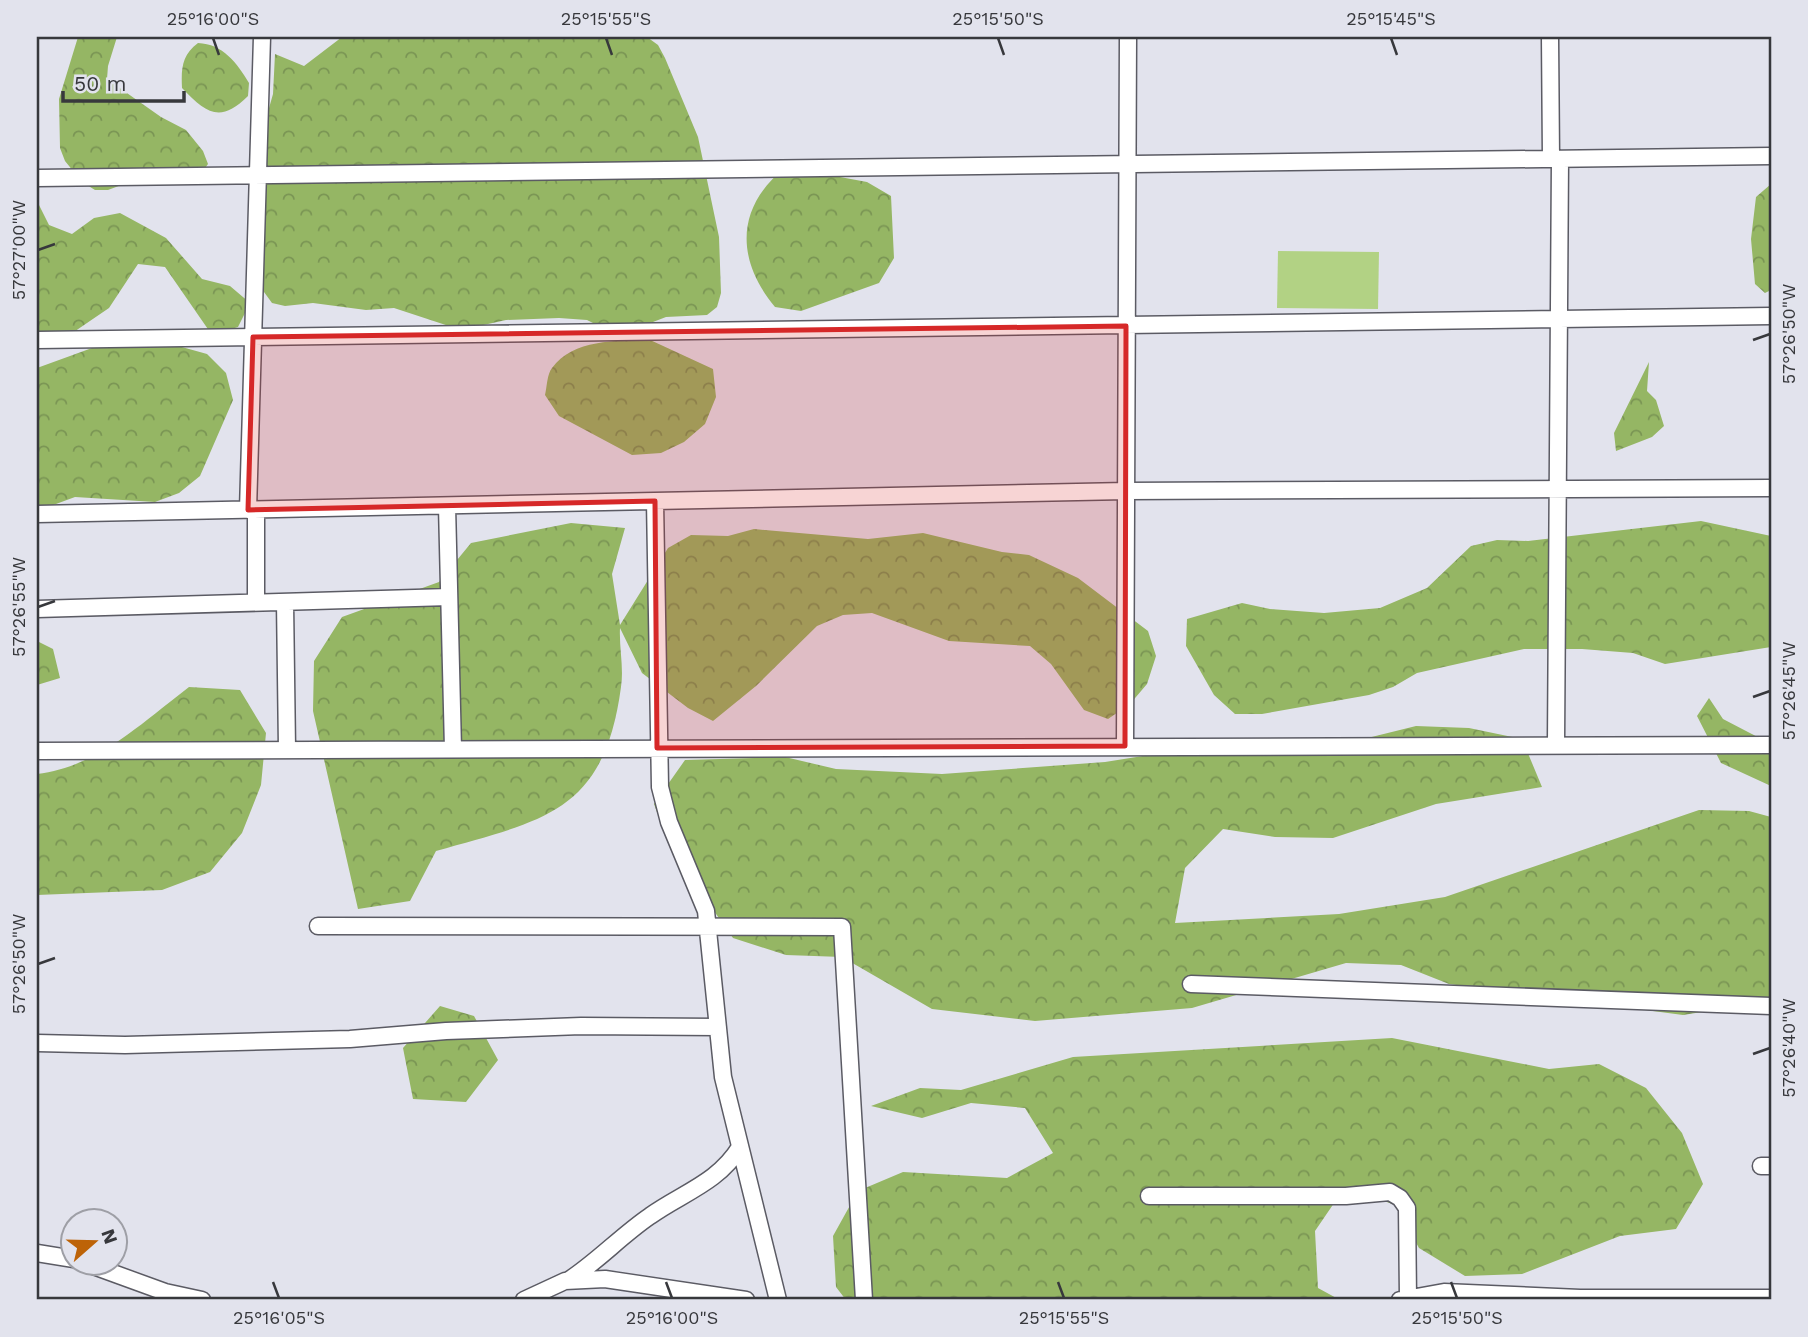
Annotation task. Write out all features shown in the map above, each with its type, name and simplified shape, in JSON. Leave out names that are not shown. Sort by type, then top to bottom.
[{"type":"street","points":[[256,602],[252,510],[253,337],[262,37]]},
{"type":"street","points":[[1125,746],[1128,37]]},
{"type":"street","points":[[1550,37],[1559,320],[1556,744]]},
{"type":"street","points":[[37,178],[1771,156]]},
{"type":"street","points":[[37,340],[1771,316]]},
{"type":"street","points":[[37,514],[1126,491],[1771,488]]},
{"type":"street","points":[[655,501],[657,748],[664,808],[706,911],[723,1077],[778,1300]]},
{"type":"street","points":[[447,506],[453,749]]},
{"type":"street","points":[[37,609],[449,597]]},
{"type":"street","points":[[285,602],[287,749]]},
{"type":"street","points":[[37,751],[1771,745]]},
{"type":"street","points":[[318,926],[708,929],[842,927],[864,1300]]},
{"type":"street","points":[[1191,984],[1771,1006]]},
{"type":"street","points":[[37,1043],[125,1045],[349,1040],[446,1031],[581,1026],[718,1027]]},
{"type":"street","points":[[524,1300],[568,1281],[648,1217],[709,1181],[740,1147]]},
{"type":"street","points":[[1149,1196],[1346,1196],[1390,1192],[1400,1198],[1407,1208],[1404,1299],[1444,1292],[1580,1298],[1771,1298]]},
{"type":"street","points":[[37,1252],[60,1256]]},
{"type":"street","points":[[126,1278],[165,1292],[202,1300]]},
{"type":"street","points":[[568,1281],[605,1279],[746,1300]]},
{"type":"highlighted area","points":[[1126,326],[1125,746],[657,748],[655,501],[248,510],[253,337]]},
{"type":"green space","points":[[78,37],[117,37],[107,79],[161,117],[186,130],[203,151],[208,164],[200,175],[132,181],[108,190],[95,190],[82,182],[65,161],[60,148],[59,99]]},
{"type":"green space","points":[[342,37],[647,37],[658,45],[665,58],[698,137],[719,237],[721,293],[717,307],[707,315],[666,317],[640,327],[599,326],[587,320],[559,318],[506,320],[461,330],[394,308],[366,310],[313,303],[285,306],[272,303],[264,292],[258,266],[265,226],[258,147],[273,94],[275,54],[304,66]]},
{"type":"green space","points":[[198,43],[222,51],[249,83],[248,96],[229,110],[214,112],[206,109],[182,88],[184,62]]},
{"type":"green space","points":[[786,167],[867,182],[891,196],[894,258],[879,283],[801,311],[775,307],[753,270],[747,234],[750,216],[758,199],[770,182]]},
{"type":"green space","points":[[1771,184],[1771,290],[1765,293],[1755,284],[1751,239],[1756,197]]},
{"type":"green space","points":[[37,201],[49,225],[72,234],[94,218],[120,213],[166,238],[202,279],[230,286],[250,303],[238,327],[212,335],[165,267],[138,264],[109,308],[65,338],[37,348]]},
{"type":"green space","points":[[1278,251],[1379,252],[1378,309],[1277,308]]},
{"type":"green space","points":[[153,339],[207,354],[226,373],[233,400],[200,476],[179,493],[155,502],[75,497],[37,511],[37,368],[103,344]]},
{"type":"green space","points":[[648,339],[713,369],[716,397],[705,424],[684,442],[661,453],[632,455],[559,416],[545,395],[550,371],[561,359],[596,343]]},
{"type":"green space","points":[[1649,362],[1647,391],[1656,400],[1664,426],[1652,437],[1616,451],[1614,433]]},
{"type":"green space","points":[[1701,521],[1771,536],[1771,647],[1665,664],[1633,653],[1582,649],[1524,649],[1417,673],[1393,687],[1369,695],[1262,714],[1235,714],[1214,695],[1186,646],[1187,619],[1242,603],[1270,609],[1324,613],[1380,608],[1427,588],[1471,546],[1497,540],[1528,541]]},
{"type":"green space","points":[[571,523],[625,528],[612,574],[620,625],[668,548],[691,535],[728,536],[754,529],[868,539],[923,533],[1002,552],[1029,555],[1078,578],[1148,631],[1156,656],[1147,684],[1130,704],[1108,719],[1084,710],[1051,664],[1030,646],[949,641],[872,613],[843,615],[817,626],[756,686],[713,721],[688,708],[642,673],[620,628],[622,680],[613,729],[600,762],[583,787],[562,805],[537,819],[436,851],[410,901],[358,909],[313,711],[314,661],[342,617],[439,582],[471,543]]},
{"type":"green space","points":[[37,641],[53,649],[60,678],[37,685]]},
{"type":"green space","points":[[189,687],[240,690],[266,733],[261,785],[242,833],[210,872],[162,890],[37,895],[37,774],[59,770],[99,753],[137,728]]},
{"type":"green space","points":[[1709,698],[1723,719],[1771,744],[1771,786],[1721,763],[1697,716]]},
{"type":"green space","points":[[1416,726],[1469,728],[1522,739],[1542,787],[1436,804],[1333,838],[1275,837],[1223,829],[1185,868],[1175,923],[1339,914],[1445,897],[1699,810],[1749,811],[1771,817],[1771,1001],[1683,1015],[1449,984],[1401,965],[1346,963],[1192,1008],[1035,1021],[932,1009],[842,957],[786,955],[733,938],[671,850],[654,804],[685,760],[785,757],[836,769],[942,774],[1105,762],[1212,745],[1315,751]]},
{"type":"green space","points":[[440,1006],[474,1016],[498,1060],[466,1102],[413,1099],[403,1048]]},
{"type":"green space","points":[[1392,1038],[1549,1069],[1599,1064],[1646,1088],[1682,1133],[1703,1184],[1676,1229],[1620,1236],[1522,1274],[1465,1276],[1419,1248],[1395,1205],[1345,1187],[1315,1231],[1318,1288],[1340,1300],[846,1300],[836,1287],[833,1236],[858,1191],[903,1172],[1007,1178],[1053,1153],[1025,1108],[971,1103],[922,1118],[871,1106],[920,1088],[961,1090],[1073,1057]]}]
